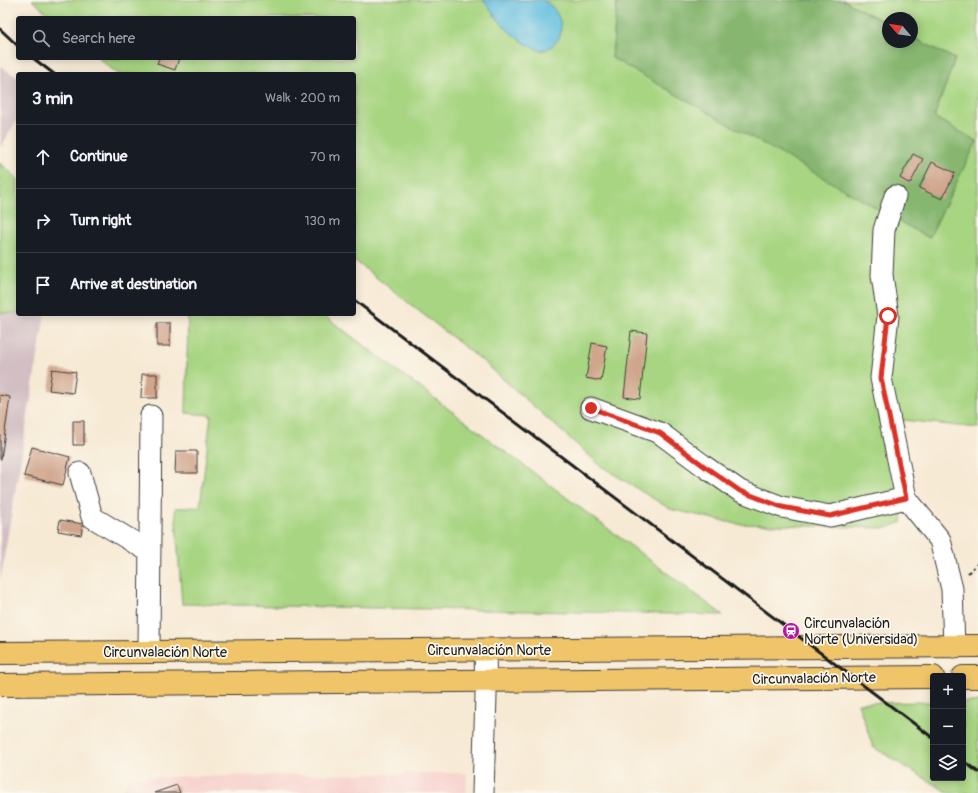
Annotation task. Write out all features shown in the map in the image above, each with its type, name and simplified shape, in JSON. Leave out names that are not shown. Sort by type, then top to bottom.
[{"type":"highway","name":"Circunvalación Norte","points":[[0,653],[978,646]]},
{"type":"highway","name":"Circunvalación Norte","points":[[0,685],[930,677]]},
{"type":"highway","points":[[966,677],[978,677]]},
{"type":"street","points":[[895,196],[884,230],[882,275],[888,316],[881,378],[906,498],[940,540],[952,589],[954,647]]},
{"type":"street","points":[[591,408],[660,433],[740,491],[782,507],[830,516],[906,498]]},
{"type":"street","points":[[149,652],[151,416]]},
{"type":"street","points":[[80,473],[92,517],[150,552]]},
{"type":"street","points":[[483,793],[486,681],[484,650]]},
{"type":"shaded area","points":[[0,66],[16,77],[16,121],[1,148]]},
{"type":"shaded area","points":[[0,313],[16,313],[16,316],[45,316],[0,582]]},
{"type":"shaded area","points":[[467,773],[466,793],[121,793],[129,778]]},
{"type":"green space","points":[[32,0],[617,0],[612,58],[934,117],[955,59],[918,40],[918,12],[882,12],[882,21],[843,0],[978,0],[978,428],[902,420],[902,522],[887,528],[737,524],[670,509],[601,466],[484,362],[356,262],[356,72],[116,72],[100,60],[356,60],[356,16],[51,16]]},
{"type":"green space","points":[[617,0],[843,0],[882,21],[882,48],[918,48],[918,40],[955,59],[934,117],[977,141],[929,238],[612,58]]},
{"type":"green space","points":[[0,163],[16,177],[16,313],[0,313]]},
{"type":"green space","points":[[188,316],[325,316],[723,615],[182,604],[175,508],[200,507],[211,415],[186,413]]},
{"type":"green space","points":[[930,702],[930,781],[966,781],[966,702],[978,702],[978,793],[949,793],[873,747],[858,703]]},
{"type":"water","points":[[483,0],[542,0],[554,8],[559,17],[561,26],[560,35],[551,47],[541,51],[522,41],[508,30]]},
{"type":"building","points":[[158,60],[178,60],[175,70],[157,64]]},
{"type":"building","points":[[913,154],[923,159],[910,184],[900,178]]},
{"type":"building","points":[[932,162],[955,173],[942,199],[919,188]]},
{"type":"building","points":[[157,323],[170,323],[170,346],[157,346]]},
{"type":"building","points":[[631,331],[647,333],[640,399],[624,397]]},
{"type":"building","points":[[592,343],[607,346],[601,381],[586,378]]},
{"type":"building","points":[[52,369],[76,372],[73,393],[49,390]]},
{"type":"building","points":[[142,374],[157,374],[157,398],[141,398]]},
{"type":"building","points":[[0,395],[10,397],[1,459],[0,459]]},
{"type":"building","points":[[73,421],[84,421],[84,445],[73,445]]},
{"type":"building","points":[[32,447],[70,457],[63,485],[24,476]]},
{"type":"building","points":[[176,451],[197,451],[197,473],[175,473]]},
{"type":"building","points":[[60,520],[83,524],[81,535],[58,531]]},
{"type":"building","points":[[177,785],[180,793],[154,793]]},
{"type":"railway","points":[[0,29],[16,44]]},
{"type":"railway","points":[[36,60],[51,72]]},
{"type":"railway","points":[[356,302],[930,736]]},
{"type":"railway","points":[[966,763],[978,772]]},
{"type":"place","name":"Circunvalación Norte (Universidad)","points":[[791,631]]},
{"type":"route","points":[[591,408],[660,433],[740,491],[782,507],[830,516],[906,498],[881,378],[888,316]]}]
